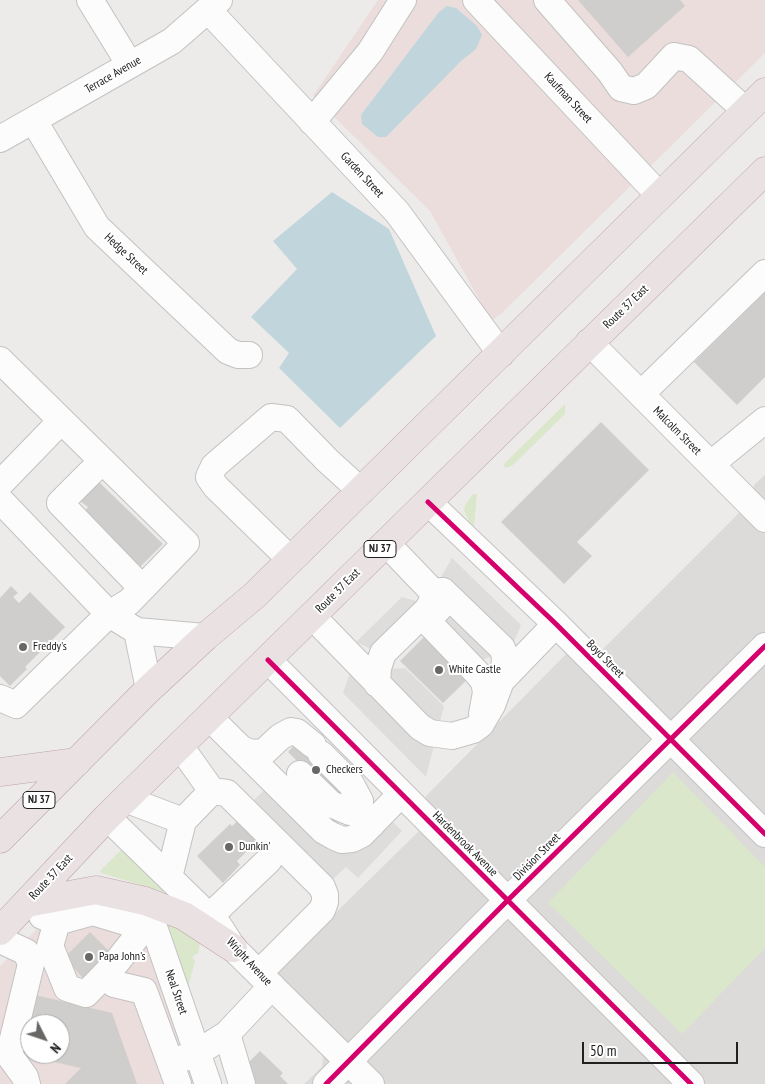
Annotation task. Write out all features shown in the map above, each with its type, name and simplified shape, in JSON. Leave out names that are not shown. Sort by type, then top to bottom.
[{"type":"highway","name":"NJ 37","points":[[0,839],[148,689],[255,595],[765,92]]},
{"type":"highway","name":"Route 37 East","points":[[0,931],[116,808],[589,342],[762,179]]},
{"type":"highway","points":[[0,772],[77,762]]},
{"type":"highway","points":[[25,906],[96,890],[145,901],[184,916],[253,967]]},
{"type":"street","points":[[90,0],[130,65]]},
{"type":"street","points":[[312,122],[370,52],[403,0]]},
{"type":"street","name":"Kaufman Street","points":[[476,0],[660,196]]},
{"type":"street","points":[[547,0],[610,72],[621,88],[634,91],[646,86],[674,56],[682,57],[689,59],[746,111]]},
{"type":"street","name":"Terrace Avenue","points":[[0,139],[172,41],[213,5]]},
{"type":"street","name":"Garden Street","points":[[213,5],[312,122],[396,212],[500,354]]},
{"type":"street","name":"Hedge Street","points":[[34,120],[97,227],[228,351],[238,355],[249,354]]},
{"type":"street","points":[[641,394],[765,273]]},
{"type":"street","name":"Malcolm Street","points":[[589,342],[765,519]]},
{"type":"street","points":[[0,360],[186,543],[128,602],[108,614],[16,705],[0,698]]},
{"type":"street","points":[[290,560],[216,487],[209,477],[214,466],[271,417],[287,419],[328,461],[361,491]]},
{"type":"street","points":[[711,464],[765,420]]},
{"type":"street","points":[[0,484],[61,421]]},
{"type":"street","points":[[102,461],[60,503],[142,588]]},
{"type":"street","points":[[0,500],[108,614],[137,631],[205,637]]},
{"type":"street","name":"Boyd Street","points":[[428,502],[556,624],[765,834]]},
{"type":"street","points":[[386,542],[433,592],[442,605],[430,618],[430,624],[484,682],[486,692],[480,724]]},
{"type":"street","points":[[312,617],[420,727],[430,733],[452,736],[461,735],[473,730],[488,714],[501,682],[505,666],[505,656],[502,648],[443,591],[433,592]]},
{"type":"street","points":[[378,684],[378,668],[384,653],[428,609],[434,599],[433,592]]},
{"type":"street","points":[[384,653],[421,625],[430,624]]},
{"type":"street","points":[[501,682],[556,624]]},
{"type":"street","points":[[137,631],[148,689]]},
{"type":"street","name":"Division Street","points":[[326,1084],[508,900],[765,646]]},
{"type":"street","name":"Hardenbrook Avenue","points":[[268,660],[691,1084]]},
{"type":"street","points":[[209,718],[253,751],[324,831],[342,840],[352,839],[362,834],[365,818],[360,801],[351,784],[317,749],[297,732],[291,732],[253,751]]},
{"type":"street","points":[[114,984],[144,991],[174,1074],[198,1053],[227,1034],[253,967],[322,888],[227,793],[212,791],[180,746]]},
{"type":"street","points":[[253,751],[276,751],[331,804],[365,818]]},
{"type":"street","points":[[169,877],[183,821],[212,791]]},
{"type":"street","points":[[365,818],[401,794]]},
{"type":"street","points":[[116,808],[183,821]]},
{"type":"street","name":"Wright Avenue","points":[[116,808],[169,877],[218,926],[253,967],[371,1084]]},
{"type":"street","points":[[209,917],[269,860]]},
{"type":"street","name":"Neal Street","points":[[145,901],[148,928],[198,1053],[208,1084]]},
{"type":"street","points":[[25,906],[57,922],[93,912],[148,928],[86,994],[67,988],[50,946],[57,922]]},
{"type":"street","points":[[0,940],[26,952],[31,964],[9,1054],[25,1077],[27,1084]]},
{"type":"street","points":[[227,1034],[242,1084]]},
{"type":"shaded area","points":[[378,0],[765,0],[765,53],[502,313],[491,321],[430,211],[313,96]]},
{"type":"shaded area","points":[[765,475],[765,1084],[304,1084],[322,1067],[323,1059],[320,1048],[259,988],[420,830],[426,796],[567,653],[602,650],[744,508],[755,484]]},
{"type":"shaded area","points":[[452,558],[521,625],[512,647],[478,662],[434,624],[394,660],[392,665],[394,669],[405,668],[444,706],[426,777],[343,693],[351,670],[372,659],[373,650],[356,642],[402,597],[423,603],[428,600]]},
{"type":"shaded area","points":[[266,788],[337,827],[347,830],[391,820],[402,831],[358,878],[346,867],[333,879],[254,800]]},
{"type":"shaded area","points":[[140,920],[200,1084],[0,1084],[0,966],[41,925]]},
{"type":"green space","points":[[565,404],[565,414],[513,465],[506,468],[503,465]]},
{"type":"green space","points":[[473,494],[477,494],[474,526],[469,521],[464,510],[465,505]]},
{"type":"green space","points":[[673,772],[765,867],[765,948],[682,1034],[548,903]]},
{"type":"green space","points":[[123,848],[166,889],[164,892],[101,873],[100,871]]},
{"type":"green space","points":[[171,918],[201,939],[198,953],[192,957],[195,961],[188,987],[165,924]]},
{"type":"water","points":[[447,6],[456,8],[477,26],[482,35],[476,49],[461,61],[386,137],[378,137],[362,124],[361,115],[439,12]]},
{"type":"water","points":[[332,192],[389,229],[436,336],[340,428],[279,368],[289,353],[251,317],[297,269],[273,241]]},
{"type":"building","points":[[578,0],[680,0],[685,6],[628,57]]},
{"type":"building","points":[[765,292],[765,377],[737,405],[694,362]]},
{"type":"building","points":[[601,422],[649,470],[577,542],[592,556],[564,584],[501,522]]},
{"type":"building","points":[[99,482],[163,544],[137,570],[82,514],[88,507],[80,501]]},
{"type":"building","name":"Freddy's","points":[[11,586],[18,593],[13,597],[19,603],[30,592],[65,627],[25,667],[27,669],[10,686],[0,676],[0,598]]},
{"type":"building","name":"White Castle","points":[[430,631],[473,674],[443,703],[400,661]]},
{"type":"building","name":"Checkers","points":[[298,741],[344,787],[334,798],[287,770],[297,761],[288,752]]},
{"type":"building","name":"Dunkin'","points":[[242,817],[261,837],[237,861],[240,865],[223,883],[197,856],[230,824],[232,826]]},
{"type":"building","name":"Papa John's","points":[[90,932],[114,956],[87,982],[64,958]]},
{"type":"building","points":[[31,994],[112,1013],[137,1084],[65,1084],[81,1068],[63,1064],[70,1064],[70,1014],[27,1014]]},
{"type":"building","points":[[260,1051],[283,1073],[280,1076],[288,1084],[252,1084],[246,1065]]},
{"type":"cycle path","points":[[428,502],[556,624],[765,834]]},
{"type":"cycle path","points":[[326,1084],[508,900],[765,646]]},
{"type":"cycle path","points":[[268,660],[691,1084]]},
{"type":"place","name":"Freddy's","points":[[23,647]]},
{"type":"place","name":"White Castle","points":[[439,670]]},
{"type":"place","name":"Checkers","points":[[316,770]]},
{"type":"place","name":"Dunkin'","points":[[229,847]]},
{"type":"place","name":"Papa John's","points":[[89,957]]}]
